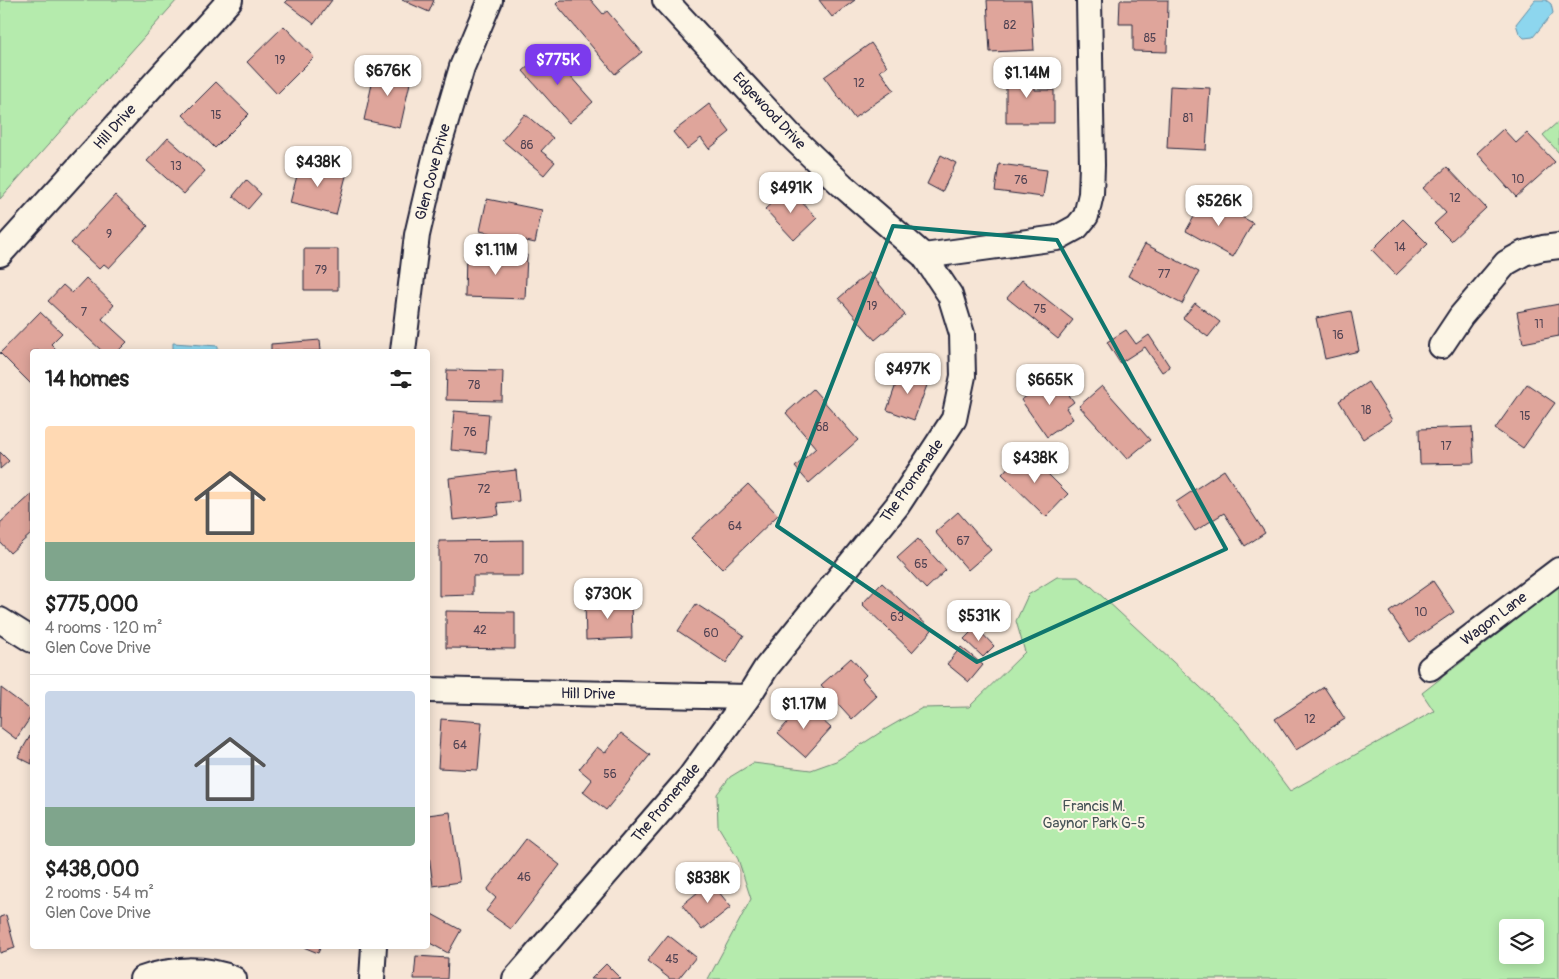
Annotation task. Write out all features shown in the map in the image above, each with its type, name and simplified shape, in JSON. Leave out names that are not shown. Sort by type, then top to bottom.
[{"type":"street","name":"Hill Drive","points":[[0,254],[230,0]]},
{"type":"street","name":"Glen Cove Drive","points":[[403,349],[417,236],[434,162],[462,67],[490,0]]},
{"type":"street","name":"Edgewood Drive","points":[[665,0],[790,135],[842,185],[924,256]]},
{"type":"street","points":[[924,256],[1057,238],[1077,227],[1086,216],[1091,194],[1092,174],[1089,0]]},
{"type":"street","points":[[1441,346],[1461,316],[1506,263],[1524,253],[1559,246]]},
{"type":"street","name":"The Promenade","points":[[515,979],[690,777],[748,697],[766,668],[898,506],[954,419],[964,376],[962,334],[950,295],[924,256]]},
{"type":"street","name":"Wagon Lane","points":[[1430,668],[1559,570]]},
{"type":"street","points":[[0,620],[30,639]]},
{"type":"street","name":"Hill Drive","points":[[430,690],[748,697]]},
{"type":"street","points":[[372,979],[374,949]]},
{"type":"street","points":[[142,979],[177,970],[199,970],[234,979]]},
{"type":"highlighted area","points":[[893,226],[1057,240],[1226,549],[977,662],[777,526]]},
{"type":"green space","points":[[0,0],[177,0],[0,199]]},
{"type":"green space","points":[[1559,121],[1559,153],[1543,135]]},
{"type":"green space","name":"Francis M. Gaynor Park G-5","points":[[1057,577],[1078,577],[1092,587],[1239,723],[1290,791],[1434,711],[1422,693],[1559,586],[1559,979],[708,979],[751,899],[738,859],[718,826],[717,794],[730,777],[753,763],[811,770],[836,761],[922,708],[969,707],[1025,652],[1016,621],[1028,595]]},
{"type":"water","points":[[1535,0],[1546,0],[1551,4],[1553,13],[1533,37],[1524,38],[1519,33],[1516,24]]},
{"type":"water","points":[[173,343],[218,346],[218,349],[173,349]]},
{"type":"building","points":[[287,0],[332,0],[314,24],[285,2]]},
{"type":"building","points":[[402,0],[434,0],[429,12]]},
{"type":"building","points":[[560,0],[591,0],[603,14],[607,11],[642,52],[615,74],[556,4]]},
{"type":"building","points":[[819,0],[855,0],[832,17]]},
{"type":"building","points":[[987,0],[1031,0],[1034,50],[990,52]]},
{"type":"building","points":[[1120,0],[1168,0],[1167,52],[1133,51],[1133,24],[1119,24]]},
{"type":"building","points":[[284,26],[314,57],[277,94],[247,62]]},
{"type":"building","points":[[871,43],[887,66],[880,71],[894,90],[854,118],[824,77]]},
{"type":"building","points":[[547,50],[593,102],[569,123],[523,71]]},
{"type":"building","points":[[376,66],[412,74],[400,128],[364,120]]},
{"type":"building","points":[[1006,68],[1035,68],[1035,90],[1054,90],[1054,123],[1006,123]]},
{"type":"building","points":[[216,82],[249,114],[215,148],[183,115]]},
{"type":"building","points":[[1170,86],[1210,88],[1206,150],[1167,148]]},
{"type":"building","points":[[709,104],[730,132],[709,149],[701,138],[687,149],[673,132]]},
{"type":"building","points":[[525,114],[553,138],[541,151],[555,162],[544,175],[502,140]]},
{"type":"building","points":[[1503,129],[1516,143],[1527,133],[1555,162],[1516,197],[1477,153]]},
{"type":"building","points":[[168,138],[205,171],[184,194],[147,161]]},
{"type":"building","points":[[941,155],[956,163],[942,192],[927,184]]},
{"type":"building","points":[[301,160],[347,172],[336,215],[290,203]]},
{"type":"building","points":[[999,164],[1047,170],[1043,197],[995,191]]},
{"type":"building","points":[[1447,167],[1486,208],[1451,241],[1434,224],[1446,213],[1423,188]]},
{"type":"building","points":[[246,180],[261,194],[248,209],[233,196]]},
{"type":"building","points":[[788,188],[817,218],[794,240],[765,209]]},
{"type":"building","points":[[115,195],[148,226],[109,268],[104,264],[99,269],[71,243]]},
{"type":"building","points":[[1205,197],[1253,223],[1233,257],[1186,231]]},
{"type":"building","points":[[487,199],[542,210],[535,243],[480,231]]},
{"type":"building","points":[[1403,219],[1428,244],[1396,275],[1372,250]]},
{"type":"building","points":[[1145,244],[1199,272],[1182,304],[1128,276]]},
{"type":"building","points":[[304,249],[338,249],[338,290],[304,290]]},
{"type":"building","points":[[466,253],[527,255],[525,299],[465,297]]},
{"type":"building","points":[[869,272],[905,315],[875,340],[839,298]]},
{"type":"building","points":[[86,278],[114,305],[102,319],[127,342],[120,349],[100,349],[48,301],[63,285],[72,293]]},
{"type":"building","points":[[1022,280],[1073,320],[1058,339],[1007,298]]},
{"type":"building","points":[[1195,303],[1220,322],[1208,337],[1183,318]]},
{"type":"building","points":[[1559,304],[1559,336],[1523,343],[1517,312]]},
{"type":"building","points":[[1351,311],[1359,351],[1325,359],[1316,318]]},
{"type":"building","points":[[40,312],[62,333],[51,344],[56,349],[30,349],[30,383],[0,353]]},
{"type":"building","points":[[1126,330],[1136,344],[1149,335],[1170,367],[1162,372],[1145,347],[1120,363],[1107,342]]},
{"type":"building","points":[[320,340],[321,349],[271,349],[271,344]]},
{"type":"building","points":[[447,370],[503,371],[502,401],[446,400]]},
{"type":"building","points":[[901,370],[929,380],[914,420],[887,410]]},
{"type":"building","points":[[1056,376],[1074,402],[1066,408],[1073,419],[1047,437],[1021,400]]},
{"type":"building","points":[[1368,382],[1392,420],[1363,439],[1339,401]]},
{"type":"building","points":[[1527,384],[1555,403],[1523,448],[1495,429]]},
{"type":"building","points":[[1102,386],[1150,440],[1127,459],[1079,406]]},
{"type":"building","points":[[813,389],[858,440],[809,483],[795,467],[816,448],[786,413]]},
{"type":"building","points":[[454,411],[489,414],[486,453],[451,450]]},
{"type":"building","points":[[1472,427],[1474,463],[1420,464],[1419,429]]},
{"type":"building","points":[[1024,450],[1068,494],[1046,517],[1002,474]]},
{"type":"building","points":[[0,452],[9,461],[0,469]]},
{"type":"building","points":[[516,470],[519,501],[497,503],[499,515],[453,520],[449,478]]},
{"type":"building","points":[[1224,470],[1265,533],[1245,546],[1224,513],[1195,531],[1176,502]]},
{"type":"building","points":[[748,484],[778,515],[722,569],[691,538]]},
{"type":"building","points":[[30,496],[30,535],[10,553],[0,542],[0,523]]},
{"type":"building","points":[[958,512],[991,550],[968,570],[935,532]]},
{"type":"building","points":[[918,539],[946,570],[926,589],[897,558]]},
{"type":"building","points":[[523,540],[523,576],[473,576],[473,595],[439,596],[439,541]]},
{"type":"building","points":[[1433,581],[1454,612],[1410,642],[1389,612]]},
{"type":"building","points":[[882,583],[932,630],[912,652],[862,604]]},
{"type":"building","points":[[631,600],[632,638],[586,640],[585,601]]},
{"type":"building","points":[[696,604],[744,635],[726,663],[678,631]]},
{"type":"building","points":[[446,611],[515,612],[515,649],[446,648]]},
{"type":"building","points":[[976,627],[994,646],[983,657],[964,639]]},
{"type":"building","points":[[961,647],[983,665],[969,682],[947,664]]},
{"type":"building","points":[[851,658],[866,675],[862,679],[877,696],[852,719],[821,685]]},
{"type":"building","points":[[1324,687],[1345,719],[1296,750],[1275,719]]},
{"type":"building","points":[[1,688],[30,710],[30,718],[16,739],[0,727]]},
{"type":"building","points":[[804,704],[831,728],[805,757],[778,733]]},
{"type":"building","points":[[441,719],[482,722],[478,770],[438,768]]},
{"type":"building","points":[[621,733],[650,755],[606,810],[583,792],[592,780],[579,769],[597,747],[605,753]]},
{"type":"building","points":[[30,736],[30,763],[18,757]]},
{"type":"building","points":[[450,812],[460,882],[433,886],[430,863],[430,815]]},
{"type":"building","points":[[526,839],[560,865],[511,929],[486,911],[496,898],[487,890]]},
{"type":"building","points":[[719,875],[726,884],[718,891],[731,907],[702,930],[682,905]]},
{"type":"building","points":[[430,913],[461,930],[448,953],[430,943]]},
{"type":"building","points":[[6,915],[15,948],[0,953],[0,917]]},
{"type":"building","points":[[668,935],[696,957],[678,979],[670,979],[647,961]]},
{"type":"building","points":[[308,949],[320,949],[318,953]]},
{"type":"building","points":[[416,956],[448,958],[447,979],[414,979]]},
{"type":"building","points":[[606,964],[621,979],[591,979]]}]
